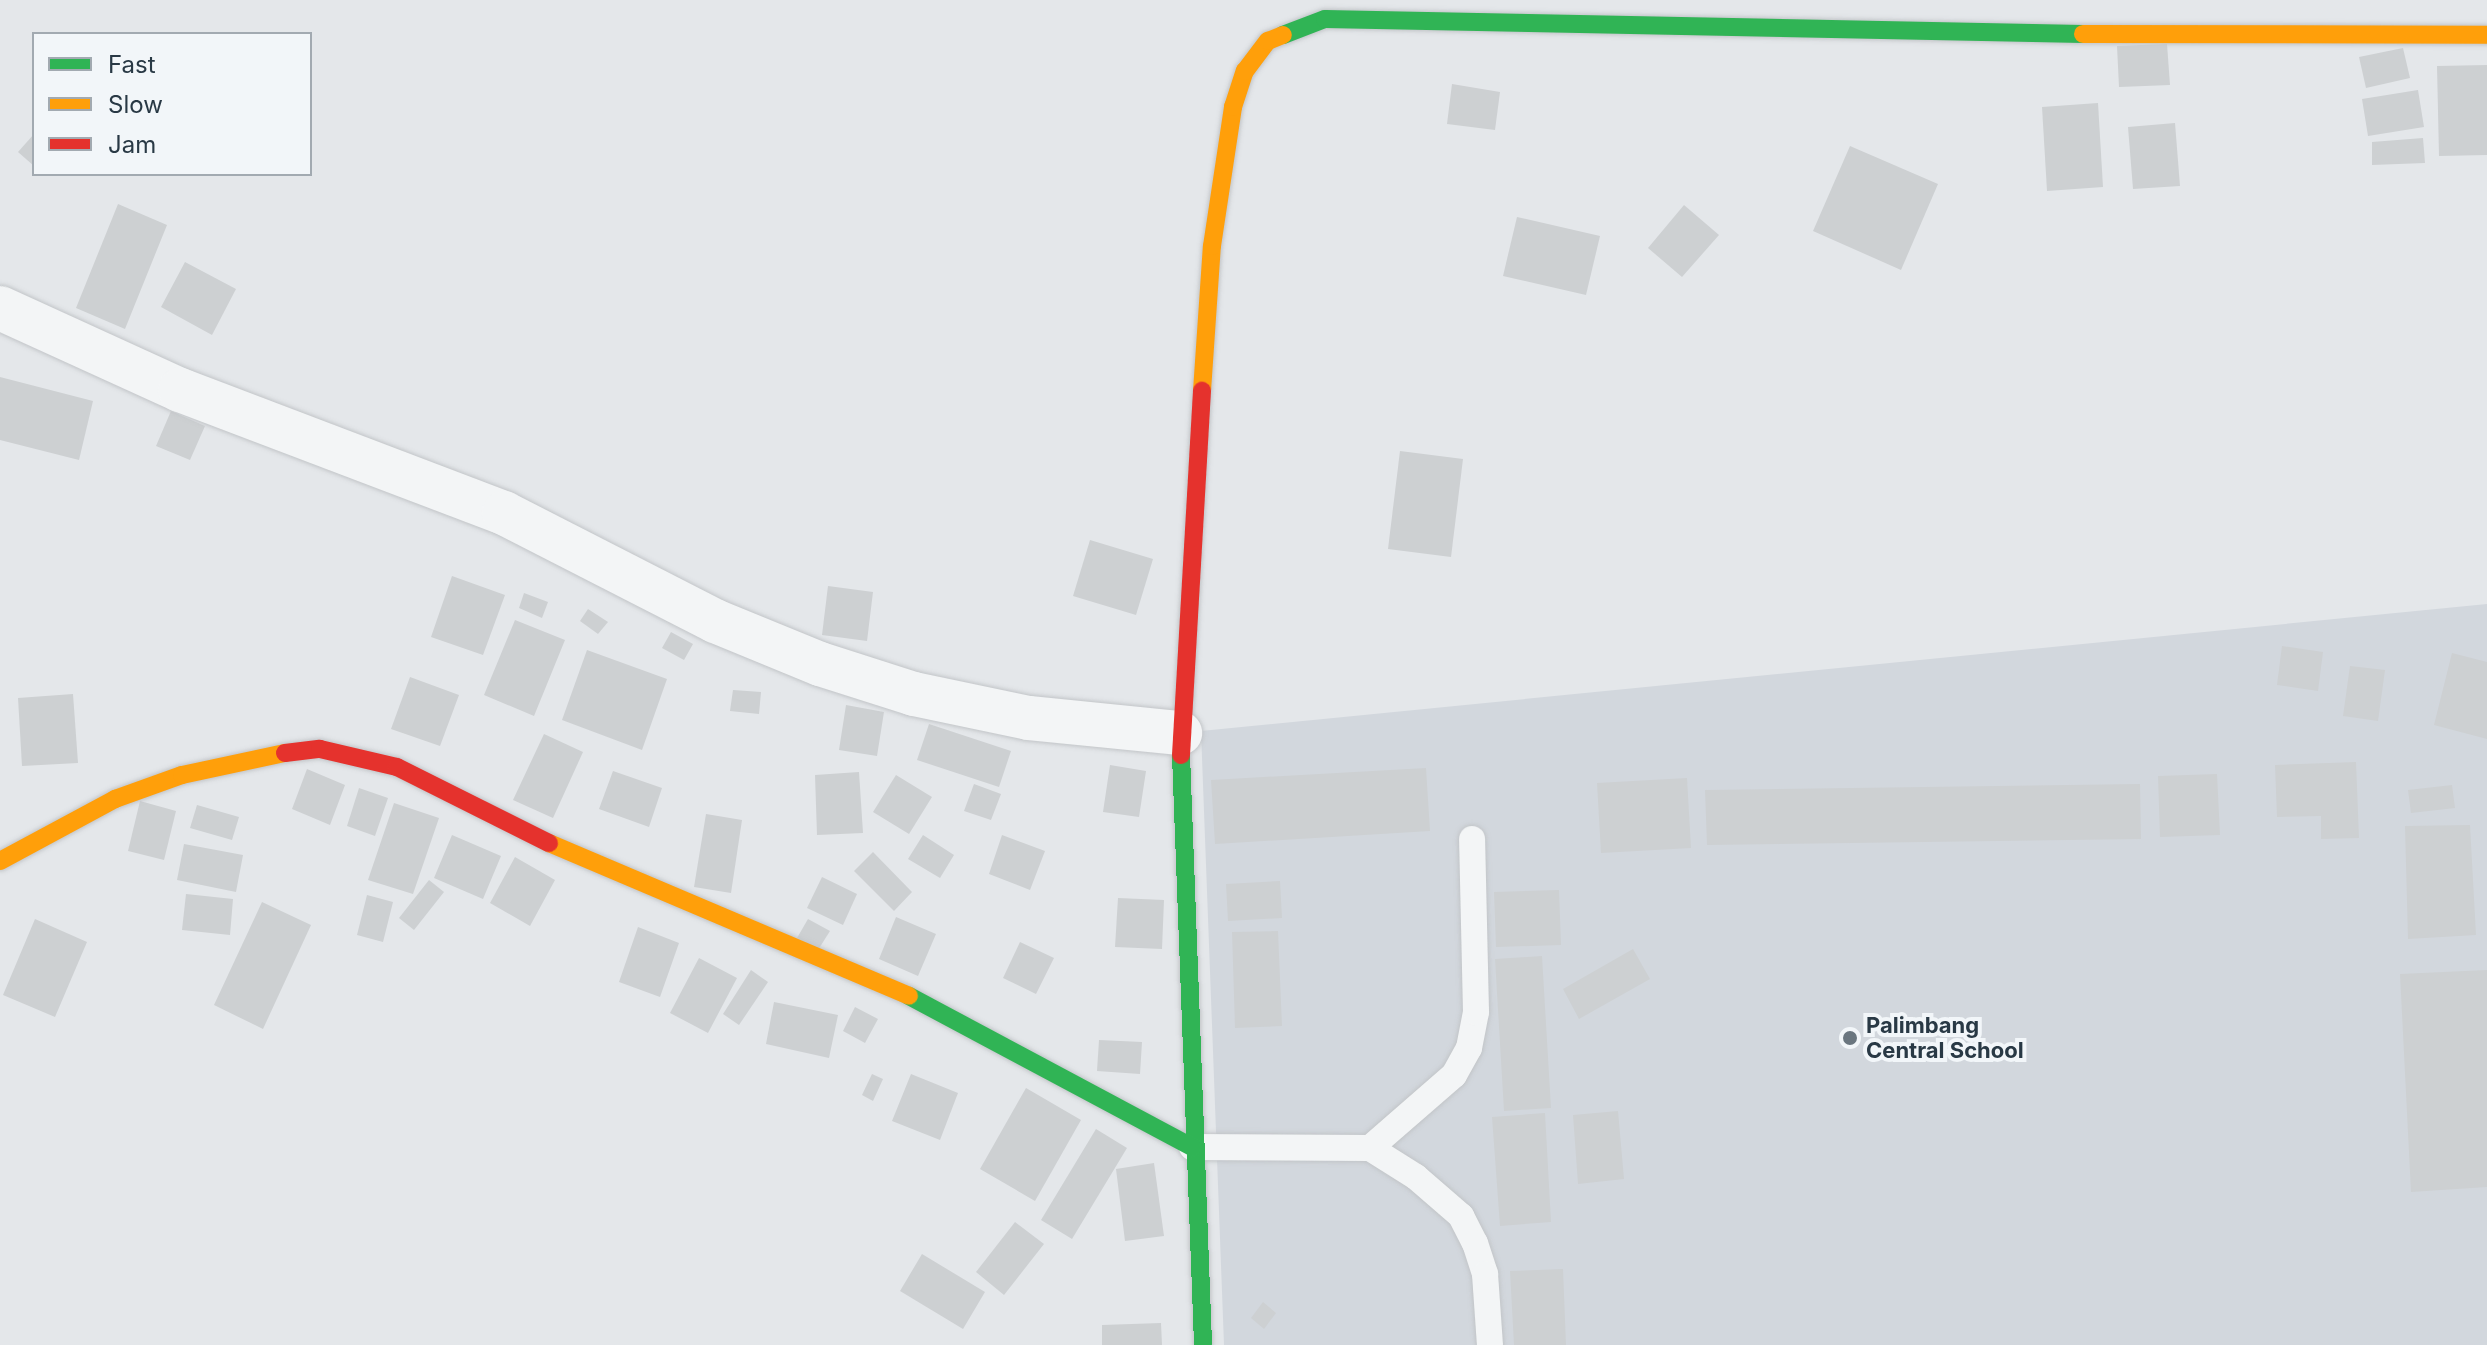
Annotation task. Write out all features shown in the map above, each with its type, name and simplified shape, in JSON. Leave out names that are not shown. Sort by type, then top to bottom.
[{"type":"street","points":[[1203,1345],[1192,1147],[1180,733],[1212,246],[1233,107],[1245,71],[1268,41],[1325,19],[1870,33],[2487,35]]},
{"type":"street","points":[[0,308],[180,390],[504,513],[715,621],[820,664],[914,694],[1029,718],[1180,733]]},
{"type":"street","points":[[0,861],[115,799],[182,775],[295,752],[357,754],[397,767],[541,839],[759,935],[931,1005],[1192,1147]]},
{"type":"lane","points":[[1370,1148],[1454,1075],[1469,1048],[1476,1012],[1472,839]]},
{"type":"lane","points":[[1192,1147],[1370,1148],[1437,1192],[1461,1216],[1485,1274],[1490,1345]]},
{"type":"shaded area","name":"Palimbang Central School","points":[[2487,604],[2487,1345],[1224,1345],[1201,731]]},
{"type":"building","points":[[2167,44],[2170,85],[2119,87],[2117,46]]},
{"type":"building","points":[[2403,48],[2410,78],[2366,88],[2359,57]]},
{"type":"building","points":[[2487,65],[2487,155],[2439,156],[2437,66]]},
{"type":"building","points":[[1452,84],[1500,92],[1495,130],[1447,124]]},
{"type":"building","points":[[2418,90],[2424,127],[2368,136],[2362,99]]},
{"type":"building","points":[[2098,103],[2103,187],[2047,191],[2042,107]]},
{"type":"building","points":[[2175,123],[2180,186],[2133,189],[2128,127]]},
{"type":"building","points":[[32,136],[32,164],[18,152]]},
{"type":"building","points":[[2423,138],[2425,163],[2372,165],[2372,142]]},
{"type":"building","points":[[1850,146],[1938,184],[1901,270],[1813,231]]},
{"type":"building","points":[[118,204],[167,225],[125,329],[76,308]]},
{"type":"building","points":[[1684,205],[1719,235],[1682,277],[1648,248]]},
{"type":"building","points":[[1517,217],[1600,236],[1586,295],[1503,276]]},
{"type":"building","points":[[185,262],[236,289],[212,335],[161,307]]},
{"type":"building","points":[[0,377],[93,401],[79,460],[0,440]]},
{"type":"building","points":[[171,411],[205,426],[190,460],[156,446]]},
{"type":"building","points":[[1400,451],[1463,459],[1451,557],[1388,549]]},
{"type":"building","points":[[1090,540],[1153,559],[1136,615],[1073,596]]},
{"type":"building","points":[[452,576],[505,595],[483,655],[431,637]]},
{"type":"building","points":[[828,586],[873,592],[867,641],[822,635]]},
{"type":"building","points":[[524,593],[548,602],[542,618],[519,608]]},
{"type":"building","points":[[588,609],[608,622],[598,634],[580,621]]},
{"type":"building","points":[[515,620],[565,640],[534,716],[484,695]]},
{"type":"building","points":[[671,632],[693,644],[684,660],[662,648]]},
{"type":"building","points":[[2282,646],[2323,652],[2318,691],[2277,685]]},
{"type":"building","points":[[587,650],[667,679],[642,750],[562,720]]},
{"type":"building","points":[[2452,653],[2487,662],[2487,739],[2434,725]]},
{"type":"building","points":[[2350,666],[2385,670],[2378,721],[2343,716]]},
{"type":"building","points":[[410,677],[459,695],[440,746],[391,729]]},
{"type":"building","points":[[733,690],[761,692],[759,714],[730,711]]},
{"type":"building","points":[[73,694],[78,763],[22,766],[18,698]]},
{"type":"building","points":[[846,705],[884,712],[877,756],[839,750]]},
{"type":"building","points":[[929,724],[1011,751],[999,787],[917,760]]},
{"type":"building","points":[[544,734],[583,752],[553,818],[513,800]]},
{"type":"building","points":[[2356,762],[2359,838],[2321,839],[2321,816],[2277,817],[2275,765]]},
{"type":"building","points":[[1110,765],[1146,771],[1139,817],[1103,812]]},
{"type":"building","points":[[1426,768],[1430,831],[1215,844],[1211,780]]},
{"type":"building","points":[[307,769],[345,785],[330,825],[292,809]]},
{"type":"building","points":[[613,771],[662,788],[649,827],[599,809]]},
{"type":"building","points":[[859,772],[863,833],[817,835],[815,775]]},
{"type":"building","points":[[2217,774],[2220,835],[2160,837],[2158,776]]},
{"type":"building","points":[[896,775],[932,797],[909,834],[873,812]]},
{"type":"building","points":[[1687,778],[1691,848],[1601,853],[1597,783]]},
{"type":"building","points":[[974,784],[1001,794],[991,820],[964,811]]},
{"type":"building","points":[[2140,784],[2141,839],[1707,845],[1705,790]]},
{"type":"building","points":[[2452,785],[2455,808],[2411,813],[2408,790]]},
{"type":"building","points":[[359,788],[388,798],[375,836],[347,826]]},
{"type":"building","points":[[140,801],[176,811],[164,860],[128,851]]},
{"type":"building","points":[[394,803],[439,818],[413,894],[368,880]]},
{"type":"building","points":[[197,805],[239,817],[232,840],[190,828]]},
{"type":"building","points":[[706,814],[742,820],[731,893],[694,887]]},
{"type":"building","points":[[2470,825],[2476,935],[2408,939],[2405,826]]},
{"type":"building","points":[[452,835],[501,856],[483,899],[434,878]]},
{"type":"building","points":[[923,835],[954,855],[940,878],[908,859]]},
{"type":"building","points":[[1002,835],[1045,851],[1030,890],[989,874]]},
{"type":"building","points":[[184,844],[243,855],[236,892],[177,880]]},
{"type":"building","points":[[873,852],[912,892],[894,911],[854,871]]},
{"type":"building","points":[[515,857],[555,880],[530,926],[490,903]]},
{"type":"building","points":[[822,877],[857,894],[843,925],[807,908]]},
{"type":"building","points":[[429,880],[444,892],[414,930],[399,918]]},
{"type":"building","points":[[1280,881],[1282,918],[1228,921],[1226,884]]},
{"type":"building","points":[[1559,890],[1561,945],[1496,947],[1494,892]]},
{"type":"building","points":[[186,894],[233,899],[230,935],[182,930]]},
{"type":"building","points":[[367,895],[393,902],[383,942],[357,935]]},
{"type":"building","points":[[1118,898],[1164,900],[1162,949],[1115,947]]},
{"type":"building","points":[[262,902],[311,925],[263,1029],[214,1005]]},
{"type":"building","points":[[896,917],[936,934],[918,976],[879,959]]},
{"type":"building","points":[[35,919],[87,942],[55,1017],[3,995]]},
{"type":"building","points":[[808,919],[830,931],[818,950],[797,938]]},
{"type":"building","points":[[638,927],[679,943],[660,997],[619,982]]},
{"type":"building","points":[[1278,931],[1282,1026],[1235,1028],[1232,932]]},
{"type":"building","points":[[1020,942],[1054,958],[1036,994],[1003,978]]},
{"type":"building","points":[[1633,949],[1650,979],[1579,1019],[1563,989]]},
{"type":"building","points":[[1542,956],[1551,1108],[1504,1111],[1495,959]]},
{"type":"building","points":[[699,958],[737,978],[708,1033],[670,1013]]},
{"type":"building","points":[[751,970],[768,982],[739,1025],[723,1014]]},
{"type":"building","points":[[2487,970],[2487,1187],[2411,1192],[2400,974]]},
{"type":"building","points":[[774,1002],[838,1015],[829,1058],[766,1044]]},
{"type":"building","points":[[855,1007],[878,1019],[865,1043],[843,1031]]},
{"type":"building","points":[[1099,1040],[1142,1042],[1140,1074],[1097,1071]]},
{"type":"building","points":[[872,1074],[883,1079],[873,1101],[862,1095]]},
{"type":"building","points":[[911,1074],[958,1093],[940,1140],[892,1121]]},
{"type":"building","points":[[1026,1088],[1081,1120],[1035,1201],[980,1169]]},
{"type":"building","points":[[1618,1111],[1624,1179],[1578,1184],[1573,1115]]},
{"type":"building","points":[[1545,1113],[1551,1222],[1500,1226],[1492,1117]]},
{"type":"building","points":[[1096,1129],[1127,1148],[1072,1239],[1041,1220]]},
{"type":"building","points":[[1154,1163],[1164,1236],[1125,1241],[1116,1169]]},
{"type":"building","points":[[1015,1222],[1044,1244],[1004,1295],[976,1272]]},
{"type":"building","points":[[922,1254],[985,1292],[963,1329],[900,1291]]},
{"type":"building","points":[[1563,1269],[1566,1345],[1514,1345],[1510,1271]]},
{"type":"building","points":[[1263,1302],[1276,1313],[1264,1329],[1251,1318]]},
{"type":"building","points":[[1161,1323],[1162,1345],[1102,1345],[1102,1325]]},
{"type":"traffic: fast","points":[[1283,35],[1325,19],[2083,34]]},
{"type":"traffic: fast","points":[[1181,755],[1203,1345]]},
{"type":"traffic: fast","points":[[909,996],[1192,1147]]},
{"type":"traffic: slow","points":[[2083,34],[2487,35]]},
{"type":"traffic: slow","points":[[1202,391],[1212,246],[1233,107],[1245,71],[1268,41],[1283,35]]},
{"type":"traffic: slow","points":[[0,861],[115,799],[182,775],[285,753]]},
{"type":"traffic: slow","points":[[549,843],[909,996]]},
{"type":"traffic: jam","points":[[1181,755],[1202,391]]},
{"type":"traffic: jam","points":[[285,753],[320,749],[397,767],[549,843]]},
{"type":"place","name":"Palimbang Central School","points":[[1850,1038]]}]
